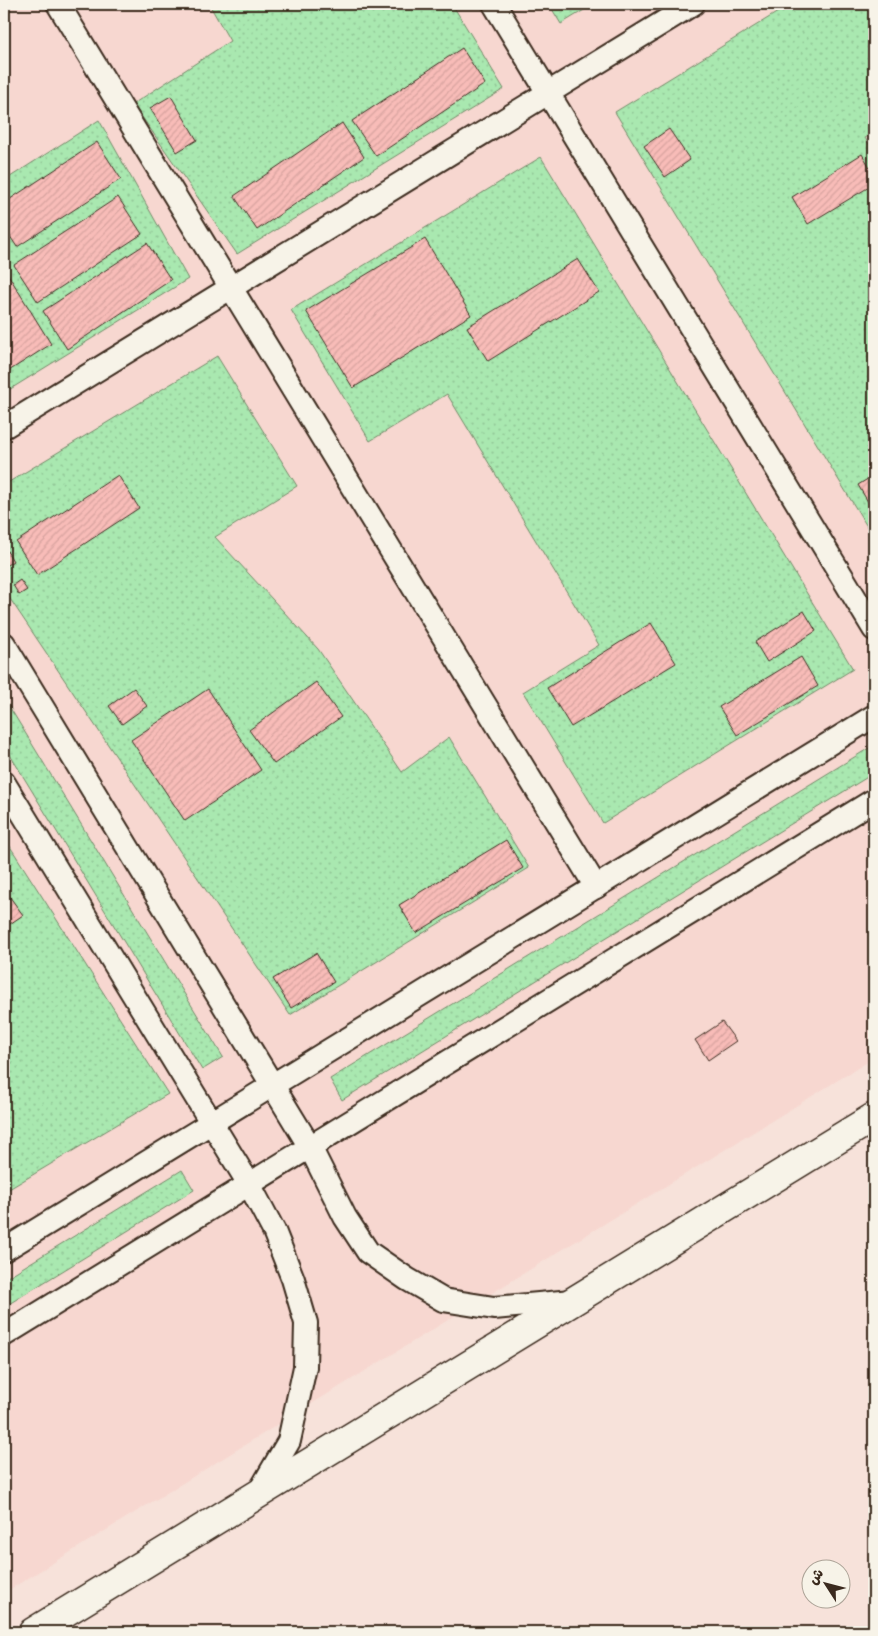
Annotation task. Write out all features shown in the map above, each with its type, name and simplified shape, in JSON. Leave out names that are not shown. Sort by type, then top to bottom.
[{"type":"main road","points":[[33,1632],[874,1117]]},
{"type":"street","points":[[58,4],[596,887]]},
{"type":"street","points":[[494,4],[874,629]]},
{"type":"street","points":[[4,427],[693,4]]},
{"type":"street","points":[[4,644],[273,1085],[310,1147],[345,1217],[368,1252],[407,1279],[444,1300],[494,1308],[573,1301]]},
{"type":"street","points":[[4,1250],[874,716]]},
{"type":"street","points":[[4,783],[248,1184],[274,1231],[293,1279],[306,1323],[304,1367],[290,1441],[258,1494]]},
{"type":"street","points":[[4,1334],[874,800]]},
{"type":"shaded area","points":[[4,4],[874,4],[874,1058],[4,1593]]},
{"type":"green space","points":[[209,4],[452,4],[504,89],[237,254],[133,104],[230,41]]},
{"type":"green space","points":[[549,4],[594,4],[561,24]]},
{"type":"green space","points":[[791,4],[870,4],[874,11],[874,132],[865,138],[874,152],[874,538],[615,112]]},
{"type":"green space","points":[[99,120],[188,279],[4,393],[4,174],[7,179]]},
{"type":"green space","points":[[541,157],[853,669],[603,823],[523,692],[599,645],[447,394],[370,441],[291,310]]},
{"type":"green space","points":[[217,356],[297,486],[215,537],[318,649],[402,772],[449,737],[529,868],[290,1015],[4,590],[4,485]]},
{"type":"green space","points":[[4,698],[223,1057],[202,1070],[4,745]]},
{"type":"green space","points":[[874,745],[874,773],[342,1100],[330,1079]]},
{"type":"green space","points":[[4,837],[168,1094],[4,1192]]},
{"type":"green space","points":[[182,1170],[194,1190],[4,1307],[4,1279]]},
{"type":"building","points":[[462,48],[485,84],[376,156],[352,121]]},
{"type":"building","points":[[171,96],[197,140],[177,152],[150,108]]},
{"type":"building","points":[[342,123],[364,157],[257,230],[234,196]]},
{"type":"building","points":[[669,129],[690,160],[665,177],[644,146]]},
{"type":"building","points":[[97,142],[121,179],[17,247],[4,227],[4,203]]},
{"type":"building","points":[[862,154],[874,174],[874,184],[808,224],[792,197]]},
{"type":"building","points":[[118,197],[142,234],[38,302],[14,265]]},
{"type":"building","points":[[425,239],[471,315],[353,388],[306,311]]},
{"type":"building","points":[[147,243],[171,280],[67,349],[43,311]]},
{"type":"building","points":[[578,259],[599,292],[488,361],[467,327]]},
{"type":"building","points":[[4,268],[51,344],[4,374]]},
{"type":"building","points":[[118,475],[139,508],[37,575],[16,542]]},
{"type":"building","points":[[874,475],[874,512],[858,485]]},
{"type":"building","points":[[4,546],[13,561],[4,567]]},
{"type":"building","points":[[20,580],[27,590],[19,595],[13,585]]},
{"type":"building","points":[[804,611],[816,631],[767,662],[755,642]]},
{"type":"building","points":[[651,623],[676,663],[571,727],[547,688]]},
{"type":"building","points":[[801,657],[818,686],[737,735],[719,707]]},
{"type":"building","points":[[316,682],[341,717],[274,764],[249,730]]},
{"type":"building","points":[[134,688],[147,706],[122,724],[109,706]]},
{"type":"building","points":[[208,689],[261,770],[185,821],[131,740]]},
{"type":"building","points":[[506,840],[523,868],[416,933],[399,905]]},
{"type":"building","points":[[4,889],[23,915],[4,928]]},
{"type":"building","points":[[316,953],[334,982],[291,1008],[273,979]]},
{"type":"building","points":[[722,1022],[736,1041],[708,1060],[695,1040]]}]
